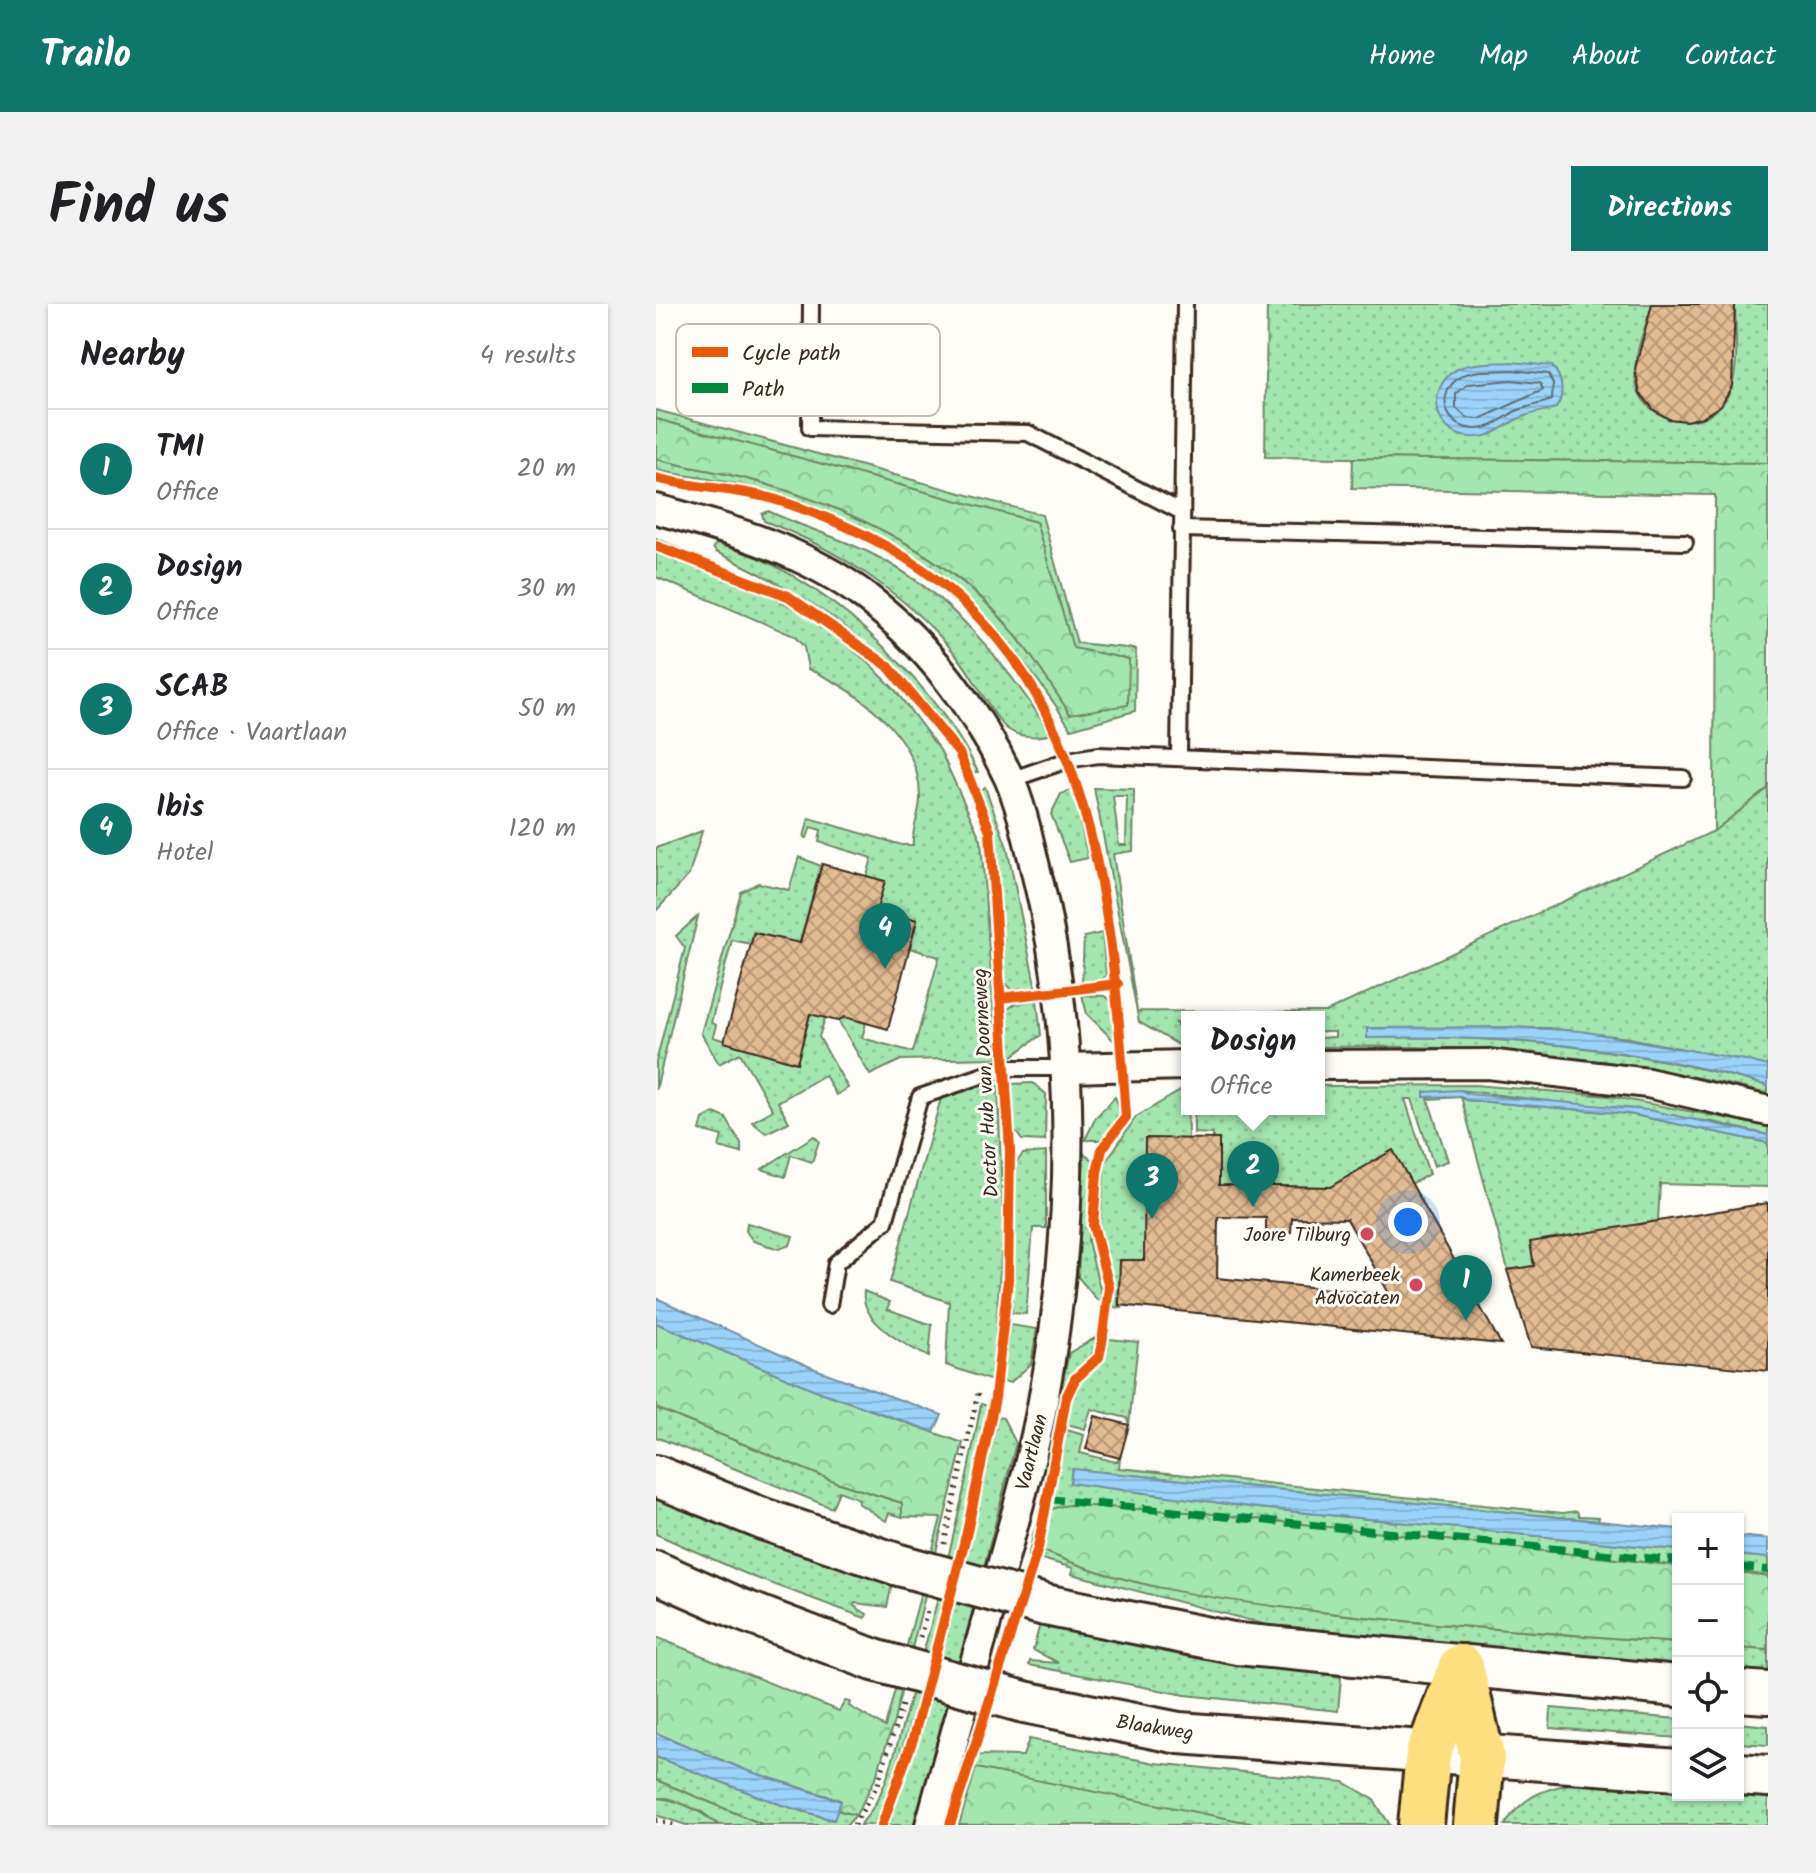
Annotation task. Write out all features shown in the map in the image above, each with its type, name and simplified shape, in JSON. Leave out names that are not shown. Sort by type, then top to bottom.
[{"type":"highway","points":[[1421,1825],[1428,1754],[1461,1667]]},
{"type":"highway","points":[[1461,1667],[1482,1757],[1476,1825]]},
{"type":"main road","points":[[656,1476],[763,1519],[899,1565],[1045,1605],[1238,1644],[1672,1685]]},
{"type":"main road","name":"Blaakweg","points":[[656,1572],[742,1610],[874,1660],[1024,1702],[1179,1733],[1428,1754],[1672,1770]]},
{"type":"main road","points":[[1744,1691],[1768,1693]]},
{"type":"main road","points":[[1744,1774],[1768,1776]]},
{"type":"street","points":[[656,509],[730,529],[806,561],[866,597],[919,645],[954,687],[1010,780],[1044,900],[1060,991],[1065,1068],[1181,1065]]},
{"type":"street","points":[[1325,1065],[1488,1064],[1648,1083],[1768,1111]]},
{"type":"street","name":"Vaartlaan","points":[[930,1825],[1043,1405],[1057,1316],[1064,1232],[1065,1068]]},
{"type":"lane","points":[[811,304],[811,324]]},
{"type":"lane","points":[[1179,758],[1185,304]]},
{"type":"lane","points":[[810,416],[810,428],[1028,433],[1182,512]]},
{"type":"lane","points":[[1181,529],[1685,542]]},
{"type":"lane","points":[[1010,780],[1068,760],[1098,755],[1683,778]]},
{"type":"lane","points":[[829,1305],[836,1263],[885,1222],[920,1097],[1004,1068],[1065,1068]]},
{"type":"path","points":[[854,1825],[878,1784],[896,1726]]},
{"type":"path","points":[[656,1820],[673,1825]]},
{"type":"green space","points":[[1267,304],[1652,304],[1637,353],[1636,383],[1642,398],[1653,410],[1680,420],[1710,414],[1730,391],[1736,360],[1735,304],[1768,304],[1768,463],[1265,457]]},
{"type":"green space","points":[[656,410],[1042,515],[1077,643],[1136,649],[1135,711],[1071,729],[1013,648],[946,582],[908,554],[868,530],[823,510],[761,489],[656,470],[656,459],[741,477],[798,494],[881,530],[934,561],[981,598],[1006,624],[1070,714],[1129,659],[1073,649],[1036,522],[656,419]]},
{"type":"green space","points":[[656,419],[1036,522],[1073,648],[1129,659],[1128,705],[1070,714],[1007,624],[982,598],[934,561],[882,530],[798,494],[741,477],[656,459]]},
{"type":"green space","points":[[1353,458],[1768,463],[1768,788],[1714,831],[1715,495],[1352,488]]},
{"type":"green space","points":[[768,511],[876,556],[929,590],[996,657],[1051,734],[1028,736],[1005,727],[957,656],[916,613],[893,593],[844,560],[764,521],[762,514]]},
{"type":"green space","points":[[656,538],[709,561],[816,621],[869,663],[895,690],[940,750],[981,840],[997,1058],[901,1060],[870,1075],[838,1020],[844,1017],[866,1023],[862,1038],[913,1052],[939,957],[910,948],[917,920],[876,908],[867,876],[872,858],[819,842],[821,830],[811,827],[807,838],[804,837],[809,818],[902,845],[913,845],[920,796],[917,774],[909,754],[882,718],[846,689],[808,669],[804,647],[794,636],[656,577]]},
{"type":"green space","points":[[716,544],[754,556],[793,576],[868,632],[934,702],[978,772],[969,773],[915,694],[865,642],[793,592],[716,552],[713,548]]},
{"type":"green space","points":[[985,787],[1007,847],[1036,989],[1012,990],[1004,980],[994,838],[977,792]]},
{"type":"green space","points":[[1094,788],[1134,789],[1133,851],[1113,854],[1137,1011],[1181,1011],[1181,1025],[1176,1023],[1181,1046],[1139,1022]],"holes":[[[1113,796],[1127,796],[1126,845],[1119,845]]]},
{"type":"green space","points":[[1768,788],[1768,1066],[1629,1038],[1548,1028],[1368,1028],[1367,1038],[1470,1039],[1569,1046],[1718,1073],[1768,1086],[1768,1094],[1656,1070],[1545,1055],[1489,1050],[1325,1047],[1325,1038],[1335,1037],[1335,1032],[1325,1032],[1325,1012],[1714,831]]},
{"type":"green space","points":[[1073,789],[1088,858],[1070,862],[1051,814],[1061,794]]},
{"type":"green space","points":[[702,831],[689,875],[656,911],[656,848]]},
{"type":"green space","points":[[799,857],[821,866],[799,944],[753,932],[751,944],[732,940],[711,1023],[716,1025],[713,1037],[797,1063],[812,1008],[825,1018],[819,1037],[848,1088],[836,1095],[825,1075],[778,1102],[789,1122],[766,1133],[752,1122],[773,1110],[740,1053],[719,1064],[701,1033],[741,892],[758,883],[789,890]]},
{"type":"green space","points":[[698,916],[656,1090],[656,1062],[685,948],[676,936]]},
{"type":"green space","points":[[1102,933],[1106,975],[1099,982],[1082,984],[1084,937]]},
{"type":"green space","points":[[1082,995],[1105,996],[1111,1001],[1114,1041],[1087,1014]]},
{"type":"green space","points":[[1037,1000],[1041,1035],[1008,1059],[1008,1009],[1015,1004]]},
{"type":"green space","points":[[1033,1083],[1046,1094],[1045,1141],[1022,1140],[1013,1128],[1010,1084]]},
{"type":"green space","points":[[945,1084],[998,1084],[1003,1229],[992,1381],[946,1365],[949,1302],[890,1282]]},
{"type":"green space","points":[[1474,1085],[1608,1096],[1768,1126],[1768,1135],[1713,1122],[1459,1090],[1424,1096],[1461,1096],[1465,1100],[1629,1114],[1768,1143],[1768,1187],[1660,1184],[1658,1221],[1534,1266],[1508,1270],[1461,1097],[1428,1099],[1448,1161],[1434,1166],[1412,1099],[1405,1099],[1429,1174],[1411,1184],[1393,1152],[1335,1184],[1336,1187],[1212,1185],[1213,1134],[1194,1133],[1194,1115],[1325,1115],[1325,1086]]},
{"type":"green space","points":[[1181,1091],[1181,1115],[1188,1115],[1188,1139],[1145,1260],[1120,1260],[1118,1305],[1123,1308],[1114,1307],[1099,1239],[1105,1163],[1136,1117]]},
{"type":"green space","points":[[1115,1097],[1119,1116],[1114,1127],[1099,1140],[1085,1140],[1096,1117]]},
{"type":"green space","points":[[714,1113],[726,1118],[741,1144],[741,1153],[719,1147],[722,1136],[700,1130],[703,1119]]},
{"type":"green space","points":[[814,1136],[819,1141],[812,1162],[791,1155],[785,1177],[762,1169]]},
{"type":"green space","points":[[1046,1152],[1046,1228],[1033,1228],[1026,1314],[1012,1313],[1015,1164],[1023,1154]]},
{"type":"green space","points":[[1084,1153],[1093,1160],[1088,1241],[1103,1301],[1097,1300],[1078,1277]]},
{"type":"green space","points":[[747,1223],[793,1236],[790,1245],[779,1249],[753,1241],[746,1231]]},
{"type":"green space","points":[[864,1291],[890,1302],[887,1309],[932,1325],[929,1357],[886,1332],[877,1323],[864,1302]]},
{"type":"green space","points":[[656,1323],[818,1391],[963,1443],[894,1721],[876,1777],[856,1815],[837,1810],[840,1800],[748,1771],[656,1733],[656,1637],[839,1711],[845,1701],[850,1702],[849,1706],[885,1727],[941,1518],[902,1517],[902,1503],[836,1482],[656,1408]]},
{"type":"green space","points":[[1010,1325],[1037,1329],[1031,1364],[1010,1383],[1003,1381]]},
{"type":"green space","points":[[1097,1337],[1093,1352],[1060,1393],[1069,1353]]},
{"type":"green space","points":[[1109,1339],[1138,1342],[1129,1425],[1127,1418],[1091,1409],[1085,1429],[1064,1423],[1073,1389],[1100,1362]]},
{"type":"green space","points":[[981,1404],[988,1406],[960,1537],[913,1714],[877,1825],[860,1825],[884,1787],[894,1757],[948,1560]]},
{"type":"green space","points":[[656,1408],[836,1482],[902,1503],[902,1517],[889,1513],[886,1521],[858,1503],[859,1499],[839,1491],[832,1508],[656,1437]]},
{"type":"green space","points":[[998,1417],[1003,1418],[1016,1443],[917,1825],[889,1825],[923,1725],[970,1546]]},
{"type":"green space","points":[[1063,1429],[1084,1435],[1080,1453],[1116,1462],[1120,1458],[1119,1468],[1563,1513],[1577,1511],[1579,1516],[1599,1517],[1598,1521],[1072,1469],[1070,1483],[1258,1508],[1672,1549],[1672,1565],[1203,1513],[1071,1505],[1051,1509],[1040,1519]]},
{"type":"green space","points":[[656,1496],[892,1584],[887,1607],[855,1603],[854,1606],[867,1614],[865,1618],[751,1576],[656,1534]]},
{"type":"green space","points":[[1062,1506],[1203,1513],[1672,1565],[1672,1643],[1359,1616],[1169,1590],[1098,1571],[1031,1545],[1038,1522],[1048,1512]]},
{"type":"green space","points":[[1031,1545],[1082,1565],[1117,1574],[1296,1609],[1423,1623],[1672,1643],[1672,1666],[1287,1630],[1072,1574],[1073,1568],[1028,1555]]},
{"type":"green space","points":[[1744,1556],[1768,1558],[1768,1576],[1744,1573]]},
{"type":"green space","points":[[1744,1573],[1768,1576],[1768,1650],[1744,1648]]},
{"type":"green space","points":[[1040,1624],[1190,1654],[1341,1677],[1338,1711],[1185,1695],[1029,1665],[1030,1661],[1059,1663],[1033,1650]]},
{"type":"green space","points":[[1744,1648],[1768,1650],[1768,1675],[1744,1673]]},
{"type":"green space","points":[[1551,1708],[1672,1718],[1672,1738],[1550,1728]]},
{"type":"green space","points":[[1744,1724],[1768,1726],[1768,1745],[1744,1743]]},
{"type":"green space","points":[[1029,1739],[1155,1763],[1344,1782],[1373,1799],[1390,1825],[1041,1825],[971,1794],[969,1770],[974,1755],[1023,1756]]},
{"type":"green space","points":[[656,1757],[782,1805],[833,1820],[837,1810],[856,1815],[847,1825],[764,1825],[656,1780]]},
{"type":"green space","points":[[976,1768],[1260,1825],[959,1825]]},
{"type":"green space","points":[[656,1780],[764,1825],[719,1825],[702,1812],[668,1798],[656,1798]]},
{"type":"green space","points":[[1570,1784],[1672,1788],[1672,1801],[1744,1801],[1744,1795],[1768,1795],[1768,1825],[1505,1825],[1525,1802],[1550,1789]]},
{"type":"green space","points":[[656,1798],[689,1807],[718,1825],[686,1825],[656,1815]]},
{"type":"water","points":[[1511,362],[1552,366],[1562,387],[1556,408],[1524,416],[1494,433],[1480,437],[1463,436],[1443,423],[1437,403],[1443,382],[1451,373],[1473,364]]},
{"type":"water","points":[[1514,1027],[1581,1031],[1745,1060],[1768,1066],[1768,1086],[1669,1061],[1570,1046],[1520,1041],[1367,1038],[1367,1028]]},
{"type":"water","points":[[1460,1090],[1469,1094],[1648,1110],[1768,1135],[1768,1143],[1629,1114],[1465,1100],[1461,1096],[1424,1097],[1424,1092]]},
{"type":"water","points":[[656,1298],[815,1369],[942,1415],[934,1432],[818,1391],[656,1323]]},
{"type":"water","points":[[1072,1469],[1672,1528],[1672,1549],[1258,1508],[1070,1483]]},
{"type":"water","points":[[1744,1537],[1768,1539],[1768,1558],[1744,1556]]},
{"type":"water","points":[[656,1733],[748,1771],[841,1801],[834,1820],[782,1805],[656,1757]]},
{"type":"building","points":[[1652,304],[1735,304],[1732,386],[1721,405],[1703,417],[1686,421],[1669,419],[1654,410],[1640,393],[1635,369]]},
{"type":"building","points":[[822,864],[885,881],[877,909],[917,920],[888,1029],[845,1017],[837,1021],[810,1014],[797,1063],[724,1042],[754,933],[800,943]]},
{"type":"building","points":[[1145,1138],[1219,1139],[1219,1185],[1330,1187],[1393,1150],[1501,1344],[1119,1305],[1120,1260],[1144,1260]],"holes":[[[1218,1217],[1266,1218],[1266,1231],[1278,1233],[1291,1232],[1292,1218],[1347,1219],[1390,1295],[1217,1278]]]},
{"type":"building","points":[[1768,1203],[1768,1371],[1531,1347],[1507,1270],[1534,1266],[1530,1242]]},
{"type":"building","points":[[1095,1416],[1129,1425],[1120,1458],[1086,1449]]},
{"type":"marked path","points":[[1047,1499],[1672,1560]]},
{"type":"marked path","points":[[1744,1568],[1768,1570]]},
{"type":"cycle path","points":[[656,478],[756,495],[798,507],[843,525],[926,572],[990,630],[1038,697],[1072,773],[1095,854],[1110,940],[1126,1117],[1102,1149],[1097,1173],[1093,1225],[1109,1287],[1102,1343],[1099,1357],[1075,1379],[1066,1398],[1038,1548],[950,1825]]},
{"type":"cycle path","name":"Doctor Hub van Doorneweg","points":[[656,546],[788,596],[888,666],[959,753],[990,831],[1010,1150],[1008,1280],[995,1398],[967,1532],[913,1739],[882,1825]]},
{"type":"cycle path","name":"Doctor Hub van Doorneweg","points":[[1000,998],[1118,984]]},
{"type":"place","name":"Ibis","points":[[885,969]]},
{"type":"place","name":"Dosign","points":[[1253,1207]]},
{"type":"place","name":"SCAB","points":[[1152,1219]]},
{"type":"place","name":"Joore Tilburg","points":[[1367,1234]]},
{"type":"place","name":"Kamerbeek Advocaten","points":[[1416,1285]]},
{"type":"place","name":"TMI","points":[[1466,1321]]}]
